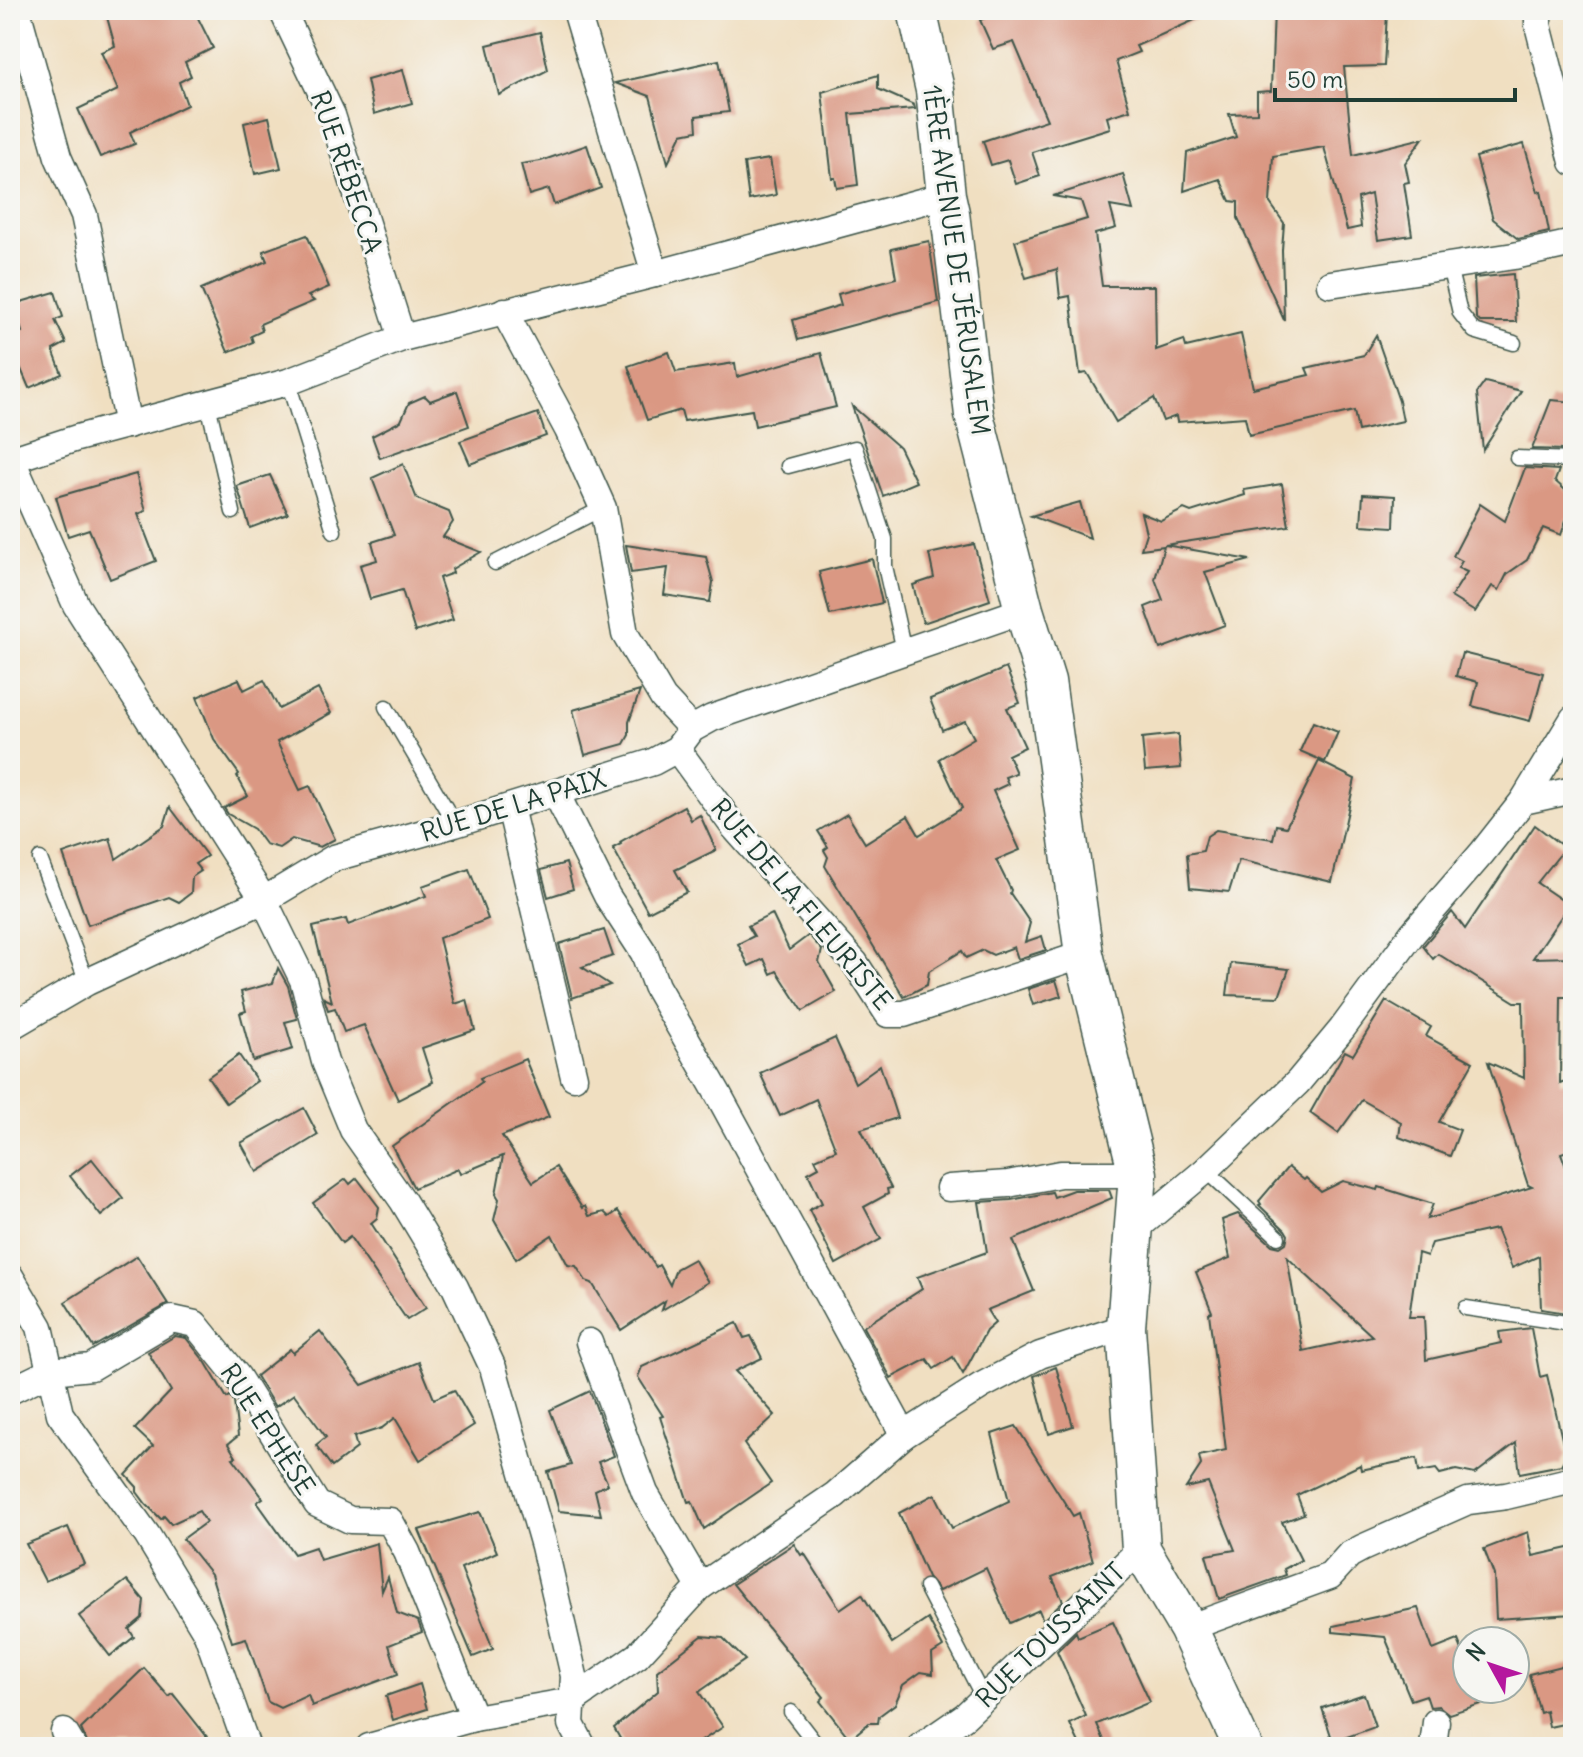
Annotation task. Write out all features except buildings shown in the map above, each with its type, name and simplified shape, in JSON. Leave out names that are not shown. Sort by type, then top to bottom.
[{"type":"street","points":[[17,10],[58,157],[84,215],[128,425]]},
{"type":"street","name":"RUE RÉBECCA","points":[[282,10],[332,115],[402,338]]},
{"type":"street","points":[[576,10],[655,274]]},
{"type":"street","name":"1ÈRE AVENUE DE JÉRUSALEM","points":[[917,10],[935,90],[974,415],[1024,610],[1046,681],[1084,954],[1138,1174],[1126,1327],[1141,1549]]},
{"type":"street","points":[[1538,10],[1538,25],[1573,162]]},
{"type":"street","points":[[583,1747],[571,1724],[574,1676],[544,1546],[493,1368],[455,1287],[403,1201],[353,1130],[325,1062],[303,980],[264,900],[76,605],[11,460],[77,438],[288,382],[402,338],[655,274],[946,195]]},
{"type":"street","points":[[1330,284],[1514,256],[1573,243]]},
{"type":"street","points":[[504,311],[568,430],[603,508],[625,634],[684,739]]},
{"type":"street","name":"RUE DE LA PAIX","points":[[10,1027],[87,982],[264,900],[334,858],[653,762],[712,718],[1024,610]]},
{"type":"street","points":[[1132,1232],[1206,1170],[1298,1082],[1342,1029],[1412,934],[1523,801],[1573,719]]},
{"type":"street","name":"RUE DE LA FLEURISTE","points":[[684,739],[734,827],[855,963],[888,1014],[904,1014],[1084,954]]},
{"type":"street","points":[[1523,801],[1573,790]]},
{"type":"street","points":[[556,793],[607,896],[644,953],[656,986],[904,1435]]},
{"type":"street","points":[[510,807],[574,1077]]},
{"type":"street","points":[[949,1188],[1008,1184],[1060,1174],[1138,1174]]},
{"type":"street","points":[[10,1276],[40,1327],[60,1414],[147,1535],[207,1634],[247,1747]]},
{"type":"street","name":"RUE EPHÈSE","points":[[10,1391],[51,1371],[91,1367],[172,1319],[195,1324],[237,1376],[317,1504],[350,1520],[390,1521],[407,1552],[474,1718]]},
{"type":"street","points":[[369,1747],[474,1718],[572,1701],[637,1656],[700,1587],[835,1495],[904,1435],[981,1386],[1040,1355],[1126,1327]]},
{"type":"street","points":[[589,1342],[645,1493],[700,1587]]},
{"type":"street","points":[[1188,1628],[1330,1576],[1349,1555],[1468,1501],[1506,1496],[1573,1480]]},
{"type":"street","points":[[1141,1549],[1188,1628],[1243,1747]]},
{"type":"street","name":"RUE TOUSSAINT","points":[[928,1745],[965,1716],[1141,1549]]},
{"type":"lane","points":[[1449,266],[1460,313],[1474,331],[1514,343]]},
{"type":"lane","points":[[288,382],[334,531]]},
{"type":"lane","points":[[208,404],[233,512]]},
{"type":"lane","points":[[788,466],[855,448],[885,539],[885,566],[904,651]]},
{"type":"lane","points":[[1517,458],[1573,460]]},
{"type":"lane","points":[[495,563],[603,508]]},
{"type":"lane","points":[[386,707],[455,824]]},
{"type":"lane","points":[[40,859],[87,982]]},
{"type":"lane","points":[[1206,1170],[1278,1237]]},
{"type":"lane","points":[[1466,1308],[1573,1324]]},
{"type":"lane","points":[[926,1587],[983,1697]]},
{"type":"lane","points":[[791,1712],[818,1747]]}]
